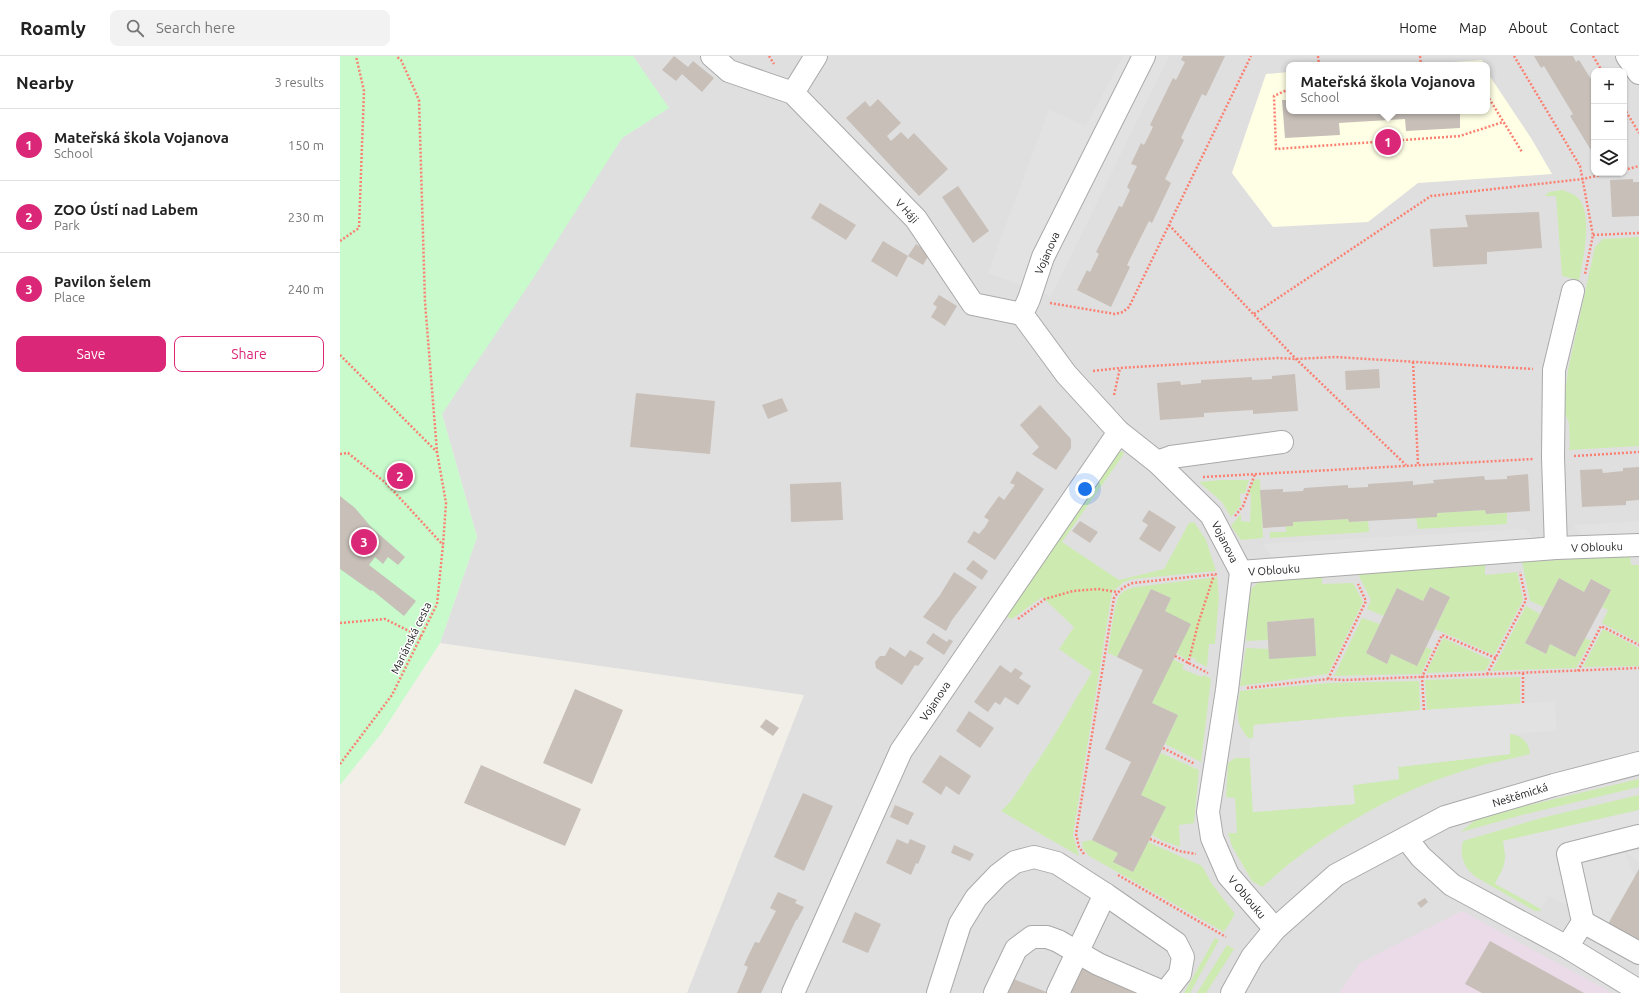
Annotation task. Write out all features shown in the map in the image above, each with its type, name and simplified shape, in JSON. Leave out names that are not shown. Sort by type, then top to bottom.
[{"type":"street","name":"V Háji","points":[[712,56],[729,71],[792,93],[916,219],[973,304],[1025,307]]},
{"type":"street","points":[[792,93],[816,56]]},
{"type":"street","name":"Vojanova","points":[[1144,56],[1043,257],[1025,307],[1066,374],[1119,432],[1157,462],[1211,515],[1240,572]]},
{"type":"street","points":[[1627,56],[1639,73]]},
{"type":"street","points":[[1556,548],[1553,457],[1554,370],[1573,290]]},
{"type":"street","name":"Vojanova","points":[[793,993],[901,751],[1119,432]]},
{"type":"street","points":[[1157,462],[1171,457],[1282,442]]},
{"type":"street","name":"V Oblouku","points":[[1274,929],[1228,875],[1212,838],[1208,812],[1227,690],[1240,572],[1556,548],[1639,545]]},
{"type":"street","name":"Neštěmická","points":[[1232,993],[1252,957],[1274,929],[1336,875],[1445,817],[1554,784],[1639,763]]},
{"type":"street","points":[[1568,947],[1583,922],[1568,854],[1639,836]]},
{"type":"street","points":[[1406,838],[1421,857],[1452,885],[1568,947],[1639,991]]},
{"type":"street","points":[[938,993],[960,924],[976,898],[998,875],[1015,862],[1034,857],[1057,863],[1105,894],[1176,943],[1184,957],[1180,974],[1165,993],[1098,964],[1058,941],[1047,937],[1032,937],[1016,949],[995,993]]},
{"type":"street","points":[[1058,993],[1105,894]]},
{"type":"street","points":[[1583,922],[1639,953]]},
{"type":"path","points":[[340,241],[359,228],[364,90],[356,56]]},
{"type":"path","name":"Mariánská cesta","points":[[340,764],[392,695],[437,604],[443,545],[446,502],[437,452],[425,302],[419,100],[401,60],[396,56]]},
{"type":"path","points":[[1025,307],[1115,314],[1123,312],[1129,307],[1251,56]]},
{"type":"path","points":[[1514,56],[1580,166],[1593,235],[1583,284],[1573,290]]},
{"type":"path","points":[[1593,56],[1600,68]]},
{"type":"path","points":[[1286,90],[1274,96],[1276,149],[1460,136],[1503,122]]},
{"type":"path","points":[[1490,100],[1522,152]]},
{"type":"path","points":[[1627,113],[1639,132]]},
{"type":"path","points":[[1627,169],[1639,166]]},
{"type":"path","points":[[1254,314],[1431,196],[1583,179],[1596,176]]},
{"type":"path","points":[[1169,225],[1296,359],[1406,465]]},
{"type":"path","points":[[1593,235],[1639,233]]},
{"type":"path","points":[[340,356],[437,452]]},
{"type":"path","points":[[1066,374],[1120,368],[1278,358],[1296,359],[1335,357],[1554,370]]},
{"type":"path","points":[[1413,362],[1418,464]]},
{"type":"path","points":[[1567,456],[1639,452]]},
{"type":"path","points":[[340,454],[348,453],[387,484],[443,545]]},
{"type":"path","points":[[1177,481],[1204,476],[1536,459]]},
{"type":"path","points":[[1218,529],[1230,524],[1242,506],[1255,474]]},
{"type":"path","points":[[1487,674],[1526,600],[1516,552]]},
{"type":"path","points":[[1328,678],[1366,601],[1348,564]]},
{"type":"path","points":[[1086,857],[1079,847],[1076,834],[1114,598],[1117,592],[1125,585],[1133,583],[1240,572]]},
{"type":"path","points":[[1175,656],[1187,663],[1214,574]]},
{"type":"path","points":[[994,614],[1011,625],[1044,599],[1073,590],[1098,589],[1117,592]]},
{"type":"path","points":[[340,623],[385,619],[421,637]]},
{"type":"path","points":[[1578,671],[1601,626],[1639,645]]},
{"type":"path","points":[[1424,710],[1422,677],[1442,635],[1496,658]]},
{"type":"path","points":[[1227,690],[1328,678],[1344,680],[1639,668]]},
{"type":"path","points":[[1523,673],[1524,704]]},
{"type":"path","points":[[1163,748],[1200,766]]},
{"type":"path","points":[[1150,839],[1179,852],[1203,855],[1218,851]]},
{"type":"path","points":[[1113,872],[1226,937]]},
{"type":"shaded area","points":[[633,56],[1639,56],[1639,993],[687,993],[804,695],[440,643],[477,537],[442,414],[622,138],[668,108]]},
{"type":"shaded area","points":[[1123,56],[1169,56],[1051,296],[988,273],[1049,110],[1086,126]]},
{"type":"shaded area","points":[[1482,60],[1483,62],[1452,62]]},
{"type":"shaded area","points":[[1286,72],[1286,114],[1490,114],[1490,76],[1531,138],[1552,174],[1418,183],[1368,222],[1273,227],[1232,173],[1266,74]]},
{"type":"shaded area","points":[[1639,521],[1639,537],[1585,540],[1573,525]]},
{"type":"shaded area","points":[[1525,529],[1536,541],[1529,544],[1272,558],[1263,544]]},
{"type":"shaded area","points":[[1555,701],[1557,731],[1510,734],[1510,754],[1398,767],[1399,779],[1353,785],[1355,804],[1253,812],[1249,743],[1253,738],[1254,725],[1424,710]]},
{"type":"shaded area","points":[[1639,810],[1639,862],[1624,851],[1635,878],[1608,924],[1548,896],[1541,909],[1495,883],[1502,871],[1506,858],[1503,841]]},
{"type":"shaded area","points":[[1462,911],[1612,993],[1339,993],[1360,963]]},
{"type":"green space","points":[[340,56],[633,56],[669,108],[622,138],[534,277],[442,414],[477,537],[440,643],[381,734],[340,785]]},
{"type":"green space","points":[[1562,190],[1573,194],[1579,199],[1585,216],[1586,238],[1579,280],[1562,276],[1556,196],[1545,196],[1549,192]]},
{"type":"green space","points":[[1639,237],[1639,446],[1568,450],[1570,447],[1569,423],[1563,409],[1568,370],[1595,247],[1603,239]]},
{"type":"green space","points":[[1118,451],[1124,452],[1123,455],[1062,542],[1119,580],[1164,569],[1189,523],[1194,522],[1206,540],[1216,571],[1133,579],[1124,582],[1112,592],[1073,835],[1079,856],[1001,811],[1011,801],[1049,744],[1092,672],[1059,649],[1074,627],[1042,597],[1012,619],[1001,614]]},
{"type":"green space","points":[[1260,479],[1263,538],[1241,540],[1231,526],[1241,514],[1241,521],[1250,522],[1251,494],[1248,493],[1254,480]]},
{"type":"green space","points":[[1249,480],[1245,493],[1240,494],[1241,505],[1231,517],[1222,502],[1199,482]]},
{"type":"green space","points":[[1485,510],[1486,514],[1507,513],[1507,524],[1418,529],[1416,518],[1437,513]]},
{"type":"green space","points":[[1348,519],[1349,522],[1368,521],[1369,532],[1270,538],[1270,532],[1286,532],[1286,526],[1293,522]]},
{"type":"green space","points":[[1630,556],[1631,565],[1639,565],[1639,643],[1602,623],[1608,610],[1602,607],[1611,590],[1591,579],[1584,592],[1559,578],[1544,607],[1530,601],[1522,562]]},
{"type":"green space","points":[[1485,564],[1485,575],[1517,572],[1523,600],[1494,655],[1435,629],[1450,597],[1430,587],[1423,601],[1397,588],[1384,616],[1367,609],[1371,600],[1357,572]]},
{"type":"green space","points":[[1322,573],[1322,584],[1353,583],[1363,602],[1328,674],[1240,686],[1246,648],[1269,649],[1269,659],[1316,655],[1314,618],[1267,622],[1268,640],[1246,641],[1249,599],[1252,588],[1261,580]]},
{"type":"green space","points":[[1217,577],[1219,597],[1215,644],[1209,644],[1207,667],[1195,661],[1196,659],[1189,657],[1187,660],[1176,653],[1165,611],[1171,598],[1151,589],[1117,657],[1108,653],[1115,607],[1122,592],[1136,587]]},
{"type":"green space","points":[[1526,606],[1540,614],[1525,643],[1545,654],[1550,644],[1575,657],[1585,638],[1591,641],[1576,668],[1492,671]]},
{"type":"green space","points":[[1362,618],[1380,624],[1366,653],[1387,664],[1391,654],[1417,666],[1426,647],[1432,650],[1421,674],[1334,676]]},
{"type":"green space","points":[[1603,629],[1639,648],[1639,666],[1583,667]]},
{"type":"green space","points":[[1443,638],[1491,660],[1485,671],[1426,673]]},
{"type":"green space","points":[[1173,659],[1184,665],[1182,669],[1202,677],[1204,675],[1211,679],[1201,762],[1165,744],[1178,715],[1152,703]]},
{"type":"green space","points":[[1520,677],[1520,704],[1427,710],[1425,680]]},
{"type":"green space","points":[[1419,681],[1420,710],[1254,725],[1253,738],[1248,738],[1240,726],[1238,710],[1240,691],[1328,683]]},
{"type":"green space","points":[[1510,734],[1518,736],[1524,740],[1528,746],[1530,754],[1463,771],[1434,781],[1394,798],[1337,830],[1319,842],[1262,887],[1252,881],[1232,846],[1228,833],[1237,833],[1235,798],[1226,797],[1228,763],[1235,758],[1250,758],[1253,812],[1355,804],[1353,785],[1399,779],[1398,767],[1510,754]]},
{"type":"green space","points":[[1161,753],[1199,770],[1194,823],[1179,825],[1180,847],[1152,835],[1165,807],[1141,795]]},
{"type":"green space","points":[[1639,779],[1639,787],[1522,815],[1461,832],[1474,821],[1525,806]]},
{"type":"green space","points":[[1639,795],[1639,810],[1503,841],[1505,859],[1501,873],[1495,884],[1541,909],[1540,911],[1535,911],[1476,877],[1468,870],[1462,857],[1463,841],[1541,818]]},
{"type":"green space","points":[[1092,840],[1118,853],[1113,862],[1133,872],[1148,842],[1202,866],[1212,884],[1235,914],[1224,932],[1089,856],[1083,848],[1082,842]]},
{"type":"green space","points":[[1215,938],[1219,940],[1190,993],[1184,993]]},
{"type":"green space","points":[[1227,945],[1234,949],[1206,993],[1197,993]]},
{"type":"building","points":[[674,56],[688,67],[693,61],[714,78],[702,92],[682,74],[676,81],[662,70]]},
{"type":"building","points":[[1183,56],[1225,56],[1206,96],[1202,94],[1181,138],[1184,140],[1165,179],[1171,183],[1152,223],[1149,221],[1127,265],[1130,267],[1111,307],[1077,290],[1087,270],[1090,272],[1099,254],[1096,252],[1119,206],[1122,207],[1130,190],[1127,187],[1137,166],[1131,164],[1141,143],[1144,145],[1153,127],[1150,125],[1173,78],[1176,80],[1185,62],[1181,60]]},
{"type":"building","points":[[1534,56],[1573,56],[1576,62],[1579,60],[1591,79],[1591,150],[1570,116],[1573,114],[1544,66],[1541,68]]},
{"type":"building","points":[[878,99],[901,123],[887,136],[891,141],[901,132],[908,139],[914,133],[948,169],[919,196],[846,118],[865,101],[870,107]]},
{"type":"building","points":[[1282,100],[1286,100],[1286,114],[1460,114],[1460,128],[1406,131],[1405,119],[1339,123],[1340,135],[1285,138]]},
{"type":"building","points":[[1633,179],[1633,182],[1639,182],[1639,216],[1612,217],[1610,180]]},
{"type":"building","points":[[958,186],[989,231],[973,243],[942,197]]},
{"type":"building","points":[[820,203],[856,225],[846,240],[811,218]]},
{"type":"building","points":[[1539,212],[1542,248],[1487,252],[1487,264],[1433,267],[1430,229],[1468,227],[1465,215]]},
{"type":"building","points":[[883,241],[908,256],[897,277],[871,261]]},
{"type":"building","points":[[916,244],[930,253],[923,265],[908,256]]},
{"type":"building","points":[[939,295],[957,306],[945,326],[931,317],[937,307],[933,304]]},
{"type":"building","points":[[1379,369],[1380,388],[1346,390],[1345,371]]},
{"type":"building","points":[[1295,374],[1298,411],[1253,414],[1253,410],[1204,413],[1204,417],[1160,420],[1157,383],[1180,381],[1181,385],[1201,383],[1201,380],[1252,377],[1252,380],[1272,379],[1272,376]]},
{"type":"building","points":[[636,393],[715,401],[710,454],[630,447]]},
{"type":"building","points":[[782,398],[788,411],[768,419],[762,405]]},
{"type":"building","points":[[1040,405],[1071,439],[1071,448],[1056,470],[1032,454],[1039,447],[1020,425]]},
{"type":"building","points":[[1639,467],[1639,500],[1626,501],[1626,505],[1582,507],[1580,470],[1602,469],[1603,473],[1623,471],[1623,468]]},
{"type":"building","points":[[1017,471],[1044,489],[995,560],[967,542],[974,531],[979,534],[985,527],[989,520],[984,517],[999,496],[1004,500],[1015,485],[1010,483]]},
{"type":"building","points":[[1528,474],[1530,511],[1486,514],[1485,510],[1437,513],[1437,517],[1349,522],[1348,519],[1293,522],[1293,526],[1263,528],[1260,490],[1283,489],[1283,492],[1303,491],[1304,488],[1348,485],[1348,488],[1368,487],[1368,484],[1413,481],[1413,485],[1434,483],[1433,480],[1484,476],[1485,480],[1507,479],[1507,476]]},
{"type":"building","points":[[841,482],[843,520],[791,522],[790,484]]},
{"type":"building","points":[[340,496],[355,508],[372,528],[405,557],[398,565],[388,557],[383,564],[375,557],[369,565],[416,601],[404,616],[372,590],[371,591],[340,569]]},
{"type":"building","points":[[1149,510],[1176,527],[1160,552],[1139,539],[1148,525],[1142,521]]},
{"type":"building","points":[[1080,521],[1098,532],[1090,543],[1072,531]]},
{"type":"building","points":[[973,560],[988,571],[982,580],[966,569]]},
{"type":"building","points":[[954,572],[977,587],[952,620],[946,631],[923,617],[940,595]]},
{"type":"building","points":[[1559,578],[1584,592],[1591,579],[1611,590],[1575,657],[1550,644],[1546,654],[1525,643]]},
{"type":"building","points":[[1430,587],[1450,597],[1417,666],[1391,654],[1387,664],[1366,653],[1397,588],[1423,601]]},
{"type":"building","points":[[1151,589],[1171,598],[1165,611],[1191,624],[1152,703],[1178,715],[1141,795],[1166,807],[1133,872],[1113,862],[1118,853],[1092,840],[1131,762],[1105,749],[1143,670],[1117,657]]},
{"type":"building","points":[[1314,618],[1316,656],[1269,659],[1267,622]]},
{"type":"building","points":[[933,633],[947,642],[949,639],[953,641],[944,655],[926,643]]},
{"type":"building","points":[[890,647],[905,657],[910,650],[924,658],[918,666],[915,665],[902,685],[876,668],[875,662],[880,656],[885,656]]},
{"type":"building","points":[[1000,665],[1011,673],[1015,668],[1023,673],[1019,678],[1031,686],[1018,705],[1005,697],[1000,705],[995,702],[988,712],[974,702]]},
{"type":"building","points":[[575,689],[623,710],[592,784],[543,763]]},
{"type":"building","points":[[969,711],[994,728],[980,748],[956,731]]},
{"type":"building","points":[[766,719],[779,728],[773,736],[760,727]]},
{"type":"building","points":[[940,755],[971,776],[959,795],[946,786],[941,795],[922,782]]},
{"type":"building","points":[[481,765],[581,809],[565,846],[464,803]]},
{"type":"building","points":[[803,793],[833,806],[804,871],[774,857]]},
{"type":"building","points":[[895,805],[914,813],[908,825],[890,817]]},
{"type":"building","points":[[897,839],[908,844],[910,839],[926,846],[911,875],[886,863]]},
{"type":"building","points":[[954,845],[974,854],[970,861],[951,853]]},
{"type":"building","points":[[1639,869],[1639,942],[1608,924]]},
{"type":"building","points":[[778,892],[797,900],[795,903],[804,907],[796,920],[761,993],[737,993],[748,967],[744,965],[752,948],[755,942],[759,943],[776,911],[770,908]]},
{"type":"building","points":[[1425,898],[1428,902],[1421,908],[1417,903]]},
{"type":"building","points":[[855,912],[881,924],[868,953],[842,942]]},
{"type":"building","points":[[1490,941],[1584,993],[1482,993],[1465,984]]},
{"type":"building","points":[[1077,964],[1145,993],[1065,993]]},
{"type":"building","points":[[1011,978],[1049,993],[1005,993]]},
{"type":"place","name":"Mateřská škola Vojanova","points":[[1388,142]]},
{"type":"place","name":"ZOO Ústí nad Labem","points":[[400,476]]},
{"type":"place","name":"Pavilon šelem","points":[[364,542]]}]
